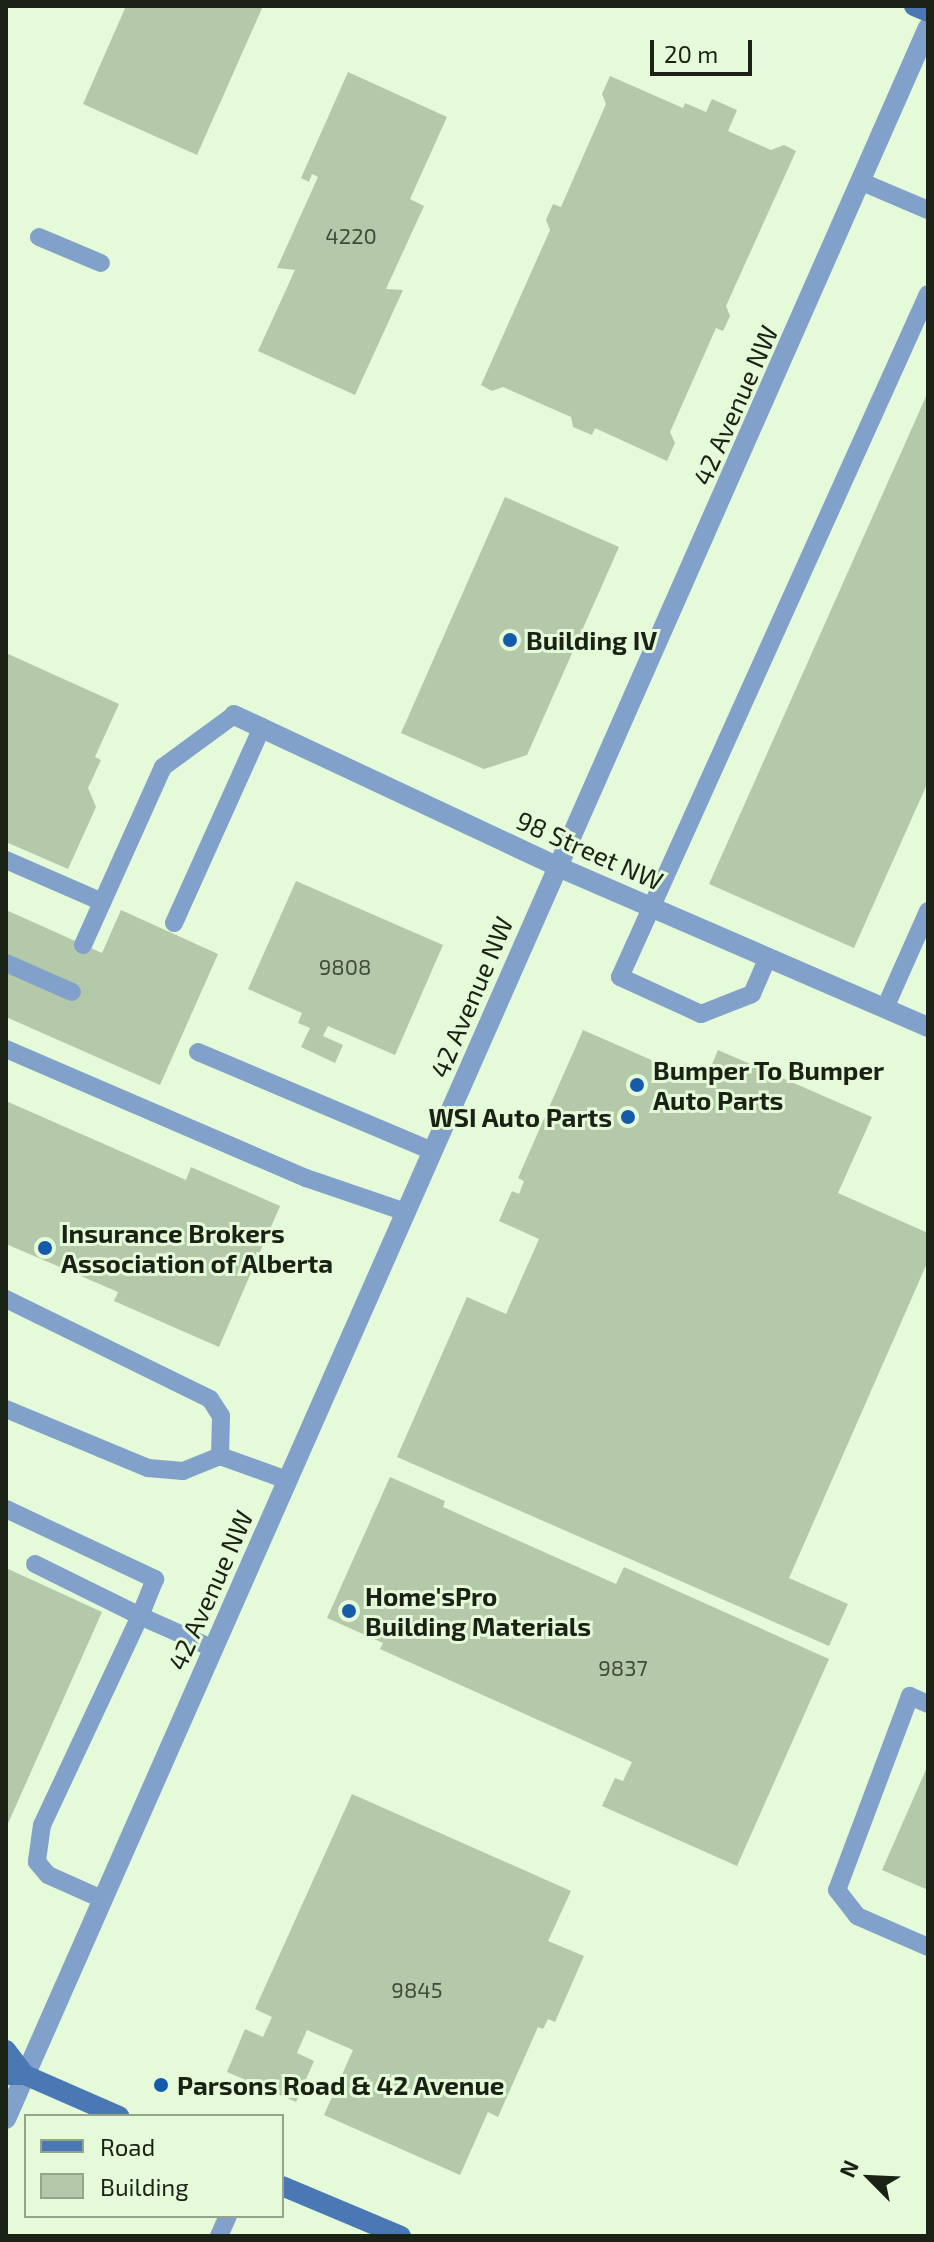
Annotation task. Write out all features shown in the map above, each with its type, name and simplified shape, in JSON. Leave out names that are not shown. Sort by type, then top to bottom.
[{"type":"main road","points":[[914,6],[928,12]]},
{"type":"main road","points":[[6,2050],[15,2075],[114,2114]]},
{"type":"main road","points":[[284,2187],[401,2236]]},
{"type":"street","name":"42 Avenue NW","points":[[6,2119],[15,2075],[102,1899],[928,28]]},
{"type":"street","name":"98 Street NW","points":[[234,715],[556,866],[928,1027]]},
{"type":"lane","points":[[862,182],[928,210]]},
{"type":"lane","points":[[39,237],[101,263]]},
{"type":"lane","points":[[768,957],[752,994],[701,1014],[620,977],[928,294]]},
{"type":"lane","points":[[83,945],[163,767],[234,715]]},
{"type":"lane","points":[[174,923],[262,727]]},
{"type":"lane","points":[[6,860],[102,902]]},
{"type":"lane","points":[[885,1008],[928,911]]},
{"type":"lane","points":[[6,963],[72,992]]},
{"type":"lane","points":[[6,1049],[306,1178],[406,1212]]},
{"type":"lane","points":[[198,1052],[432,1151]]},
{"type":"lane","points":[[6,1299],[210,1399],[221,1416],[220,1456]]},
{"type":"lane","points":[[6,1409],[148,1468],[183,1471],[220,1456],[287,1480]]},
{"type":"lane","points":[[6,1509],[155,1579],[42,1825],[37,1862],[48,1875],[102,1899]]},
{"type":"lane","points":[[35,1564],[212,1648]]},
{"type":"lane","points":[[928,1704],[910,1696],[837,1890],[857,1916],[928,1947]]},
{"type":"building","points":[[126,6],[263,6],[197,155],[83,104]]},
{"type":"building","points":[[348,72],[447,117],[410,199],[424,206],[386,289],[403,290],[355,395],[258,351],[295,270],[277,268],[318,177],[312,174],[309,182],[301,178]]},
{"type":"building","points":[[610,76],[683,108],[685,103],[706,112],[712,99],[737,110],[728,131],[771,150],[784,145],[796,151],[726,306],[730,316],[723,331],[716,328],[670,432],[675,443],[667,461],[595,428],[592,435],[573,427],[571,417],[503,387],[492,391],[481,385],[550,230],[546,220],[553,204],[561,207],[606,104],[602,94]]},
{"type":"building","points":[[928,392],[928,782],[854,948],[709,884]]},
{"type":"building","name":"Building IV","points":[[505,497],[619,547],[527,755],[484,769],[401,733]]},
{"type":"building","points":[[6,653],[119,704],[95,757],[101,760],[88,788],[96,807],[68,869],[6,842]]},
{"type":"building","points":[[296,881],[443,945],[395,1055],[328,1026],[323,1036],[343,1045],[335,1063],[301,1047],[310,1028],[298,1023],[302,1013],[248,989]]},
{"type":"building","points":[[6,910],[102,953],[121,910],[218,954],[160,1085],[6,1017]]},
{"type":"building","points":[[583,1030],[704,1083],[718,1050],[872,1117],[838,1193],[928,1233],[928,1261],[789,1578],[848,1604],[829,1646],[397,1457],[467,1297],[506,1314],[539,1239],[499,1221],[512,1191],[519,1194],[524,1181],[518,1178]]},
{"type":"building","points":[[6,1101],[186,1180],[191,1167],[280,1206],[219,1347],[114,1301],[118,1292],[6,1244]]},
{"type":"building","points":[[390,1477],[445,1501],[443,1507],[616,1584],[624,1567],[829,1659],[737,1866],[602,1806],[615,1778],[623,1781],[632,1762],[380,1649],[383,1643],[327,1618]]},
{"type":"building","points":[[6,1568],[102,1612],[6,1828]]},
{"type":"building","points":[[928,1765],[928,1890],[882,1870]]},
{"type":"building","points":[[352,1794],[571,1891],[548,1941],[584,1956],[555,2022],[548,2019],[543,2029],[538,2027],[498,2117],[488,2112],[460,2175],[324,2115],[353,2050],[307,2030],[297,2053],[314,2061],[296,2102],[227,2072],[245,2029],[263,2037],[272,2017],[255,2009]]},
{"type":"place","name":"Building IV","points":[[510,640]]},
{"type":"place","name":"Bumper To Bumper Auto Parts","points":[[637,1085]]},
{"type":"place","name":"WSI Auto Parts","points":[[628,1117]]},
{"type":"place","name":"Insurance Brokers Association of Alberta","points":[[45,1248]]},
{"type":"place","name":"Home'sPro Building Materials","points":[[349,1611]]},
{"type":"place","name":"Parsons Road & 42 Avenue","points":[[161,2085]]}]
